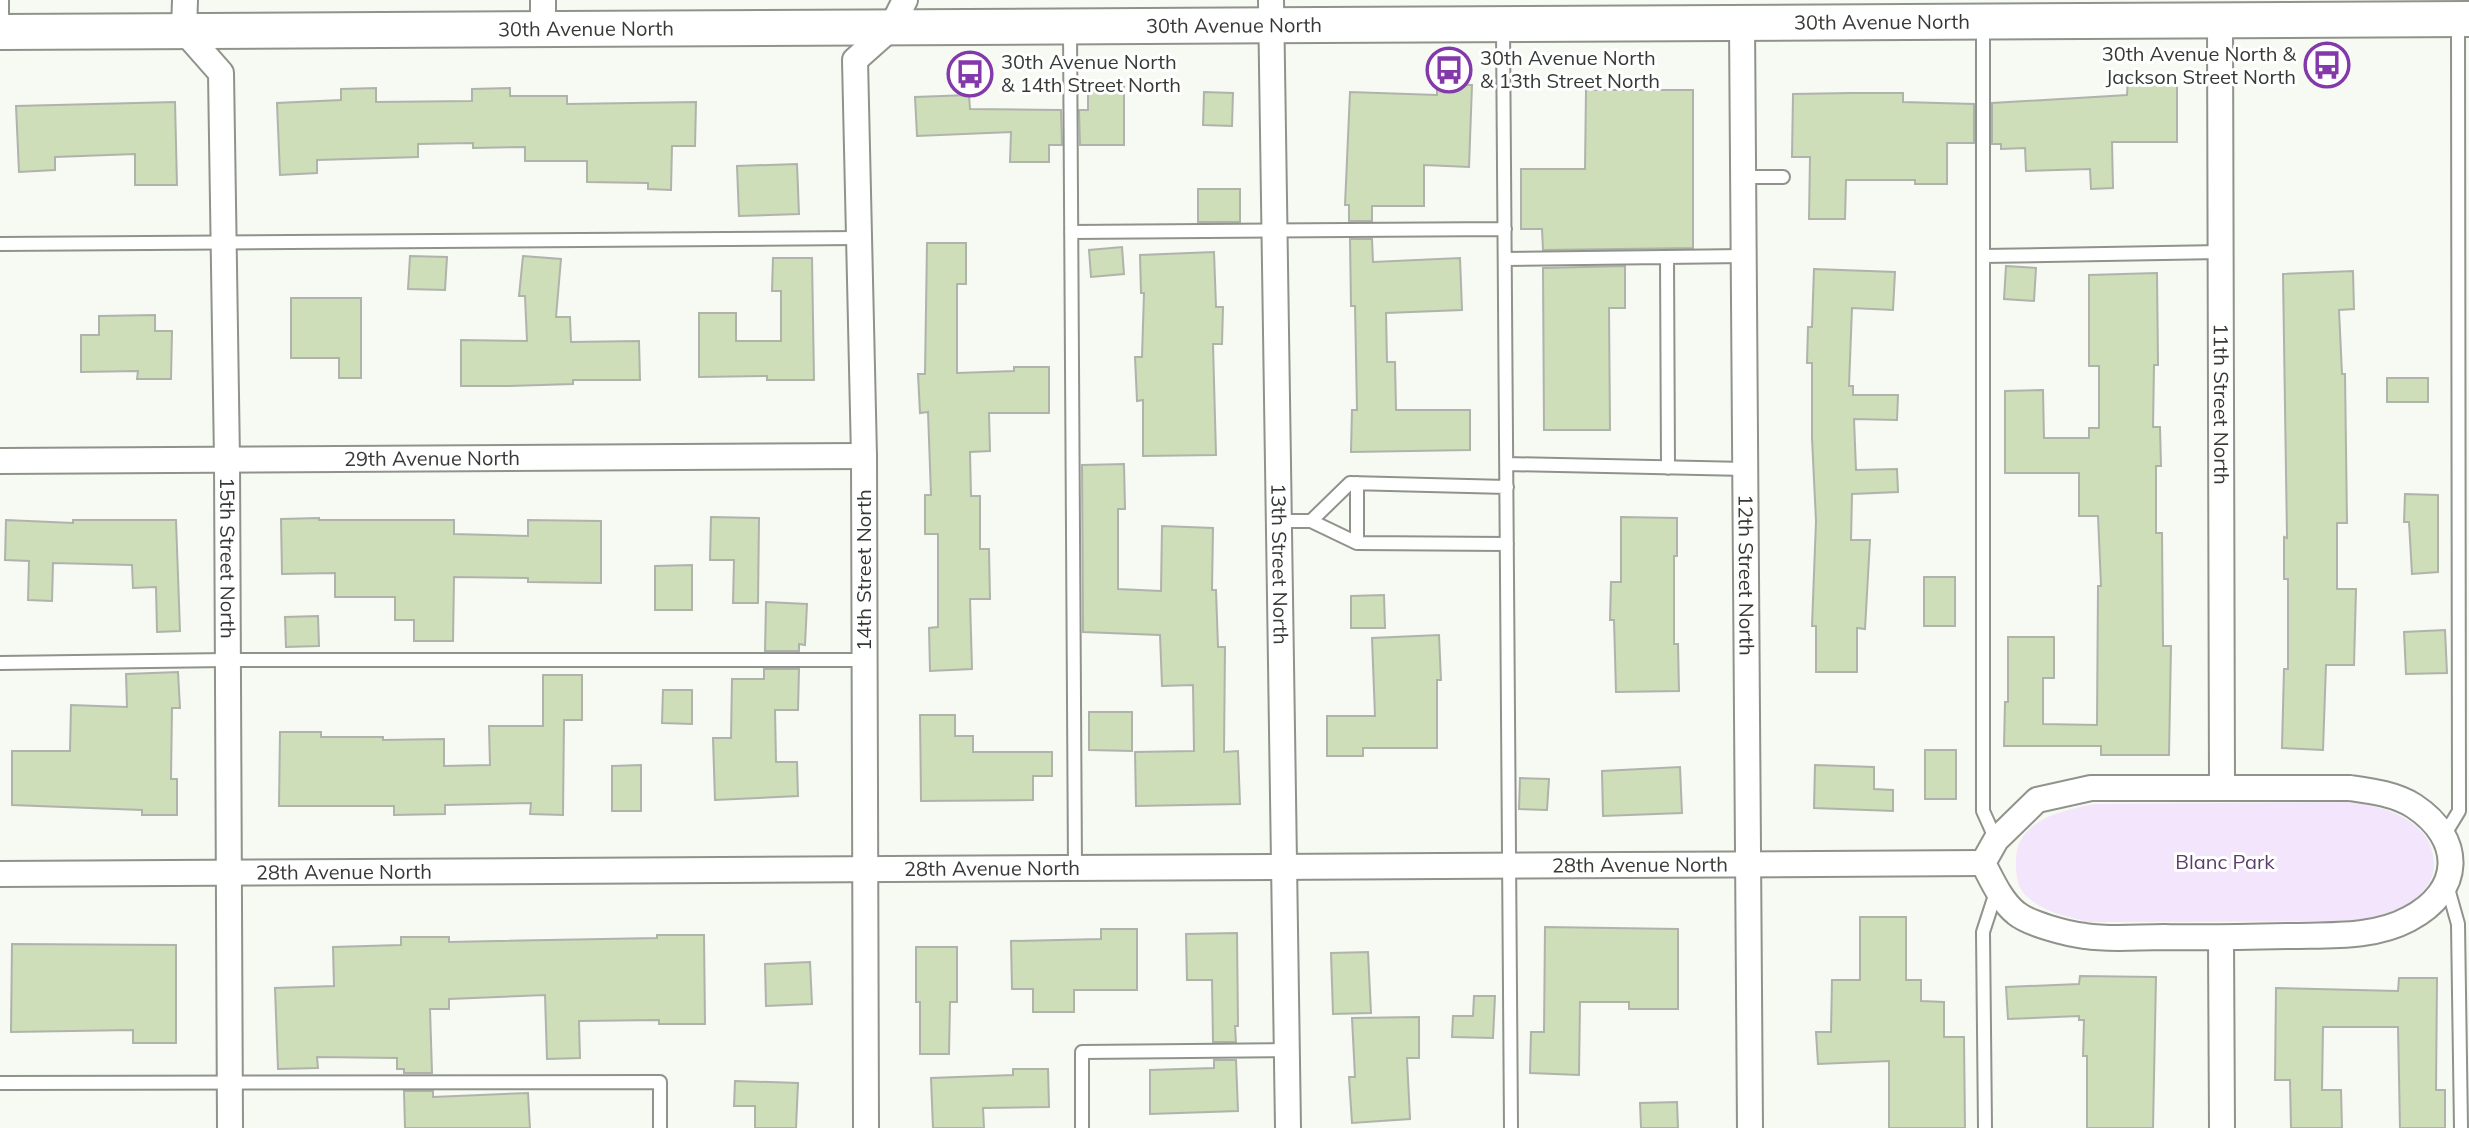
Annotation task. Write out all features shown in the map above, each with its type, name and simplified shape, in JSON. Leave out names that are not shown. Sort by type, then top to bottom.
[{"type":"street","name":"30th Avenue North","points":[[1,22],[185,16],[898,14],[1070,27],[1271,13],[1721,19],[1904,11],[1983,22],[2119,16],[2220,20],[2323,10],[2463,19]]},
{"type":"street","name":"13th Street North","points":[[1271,13],[1288,1128]]},
{"type":"street","name":"14th Street North","points":[[866,1128],[864,456],[855,60],[898,14]]},
{"type":"street","name":"15th Street North","points":[[185,16],[221,73],[227,460],[230,1128]]},
{"type":"street","name":"12th Street North","points":[[1721,19],[1743,177],[1750,1128]]},
{"type":"street","name":"11th Street North","points":[[2220,20],[2222,787]]},
{"type":"street","name":"29th Avenue North","points":[[0,461],[864,456]]},
{"type":"street","points":[[2091,788],[2350,788],[2381,793],[2411,804],[2445,834],[2456,867],[2433,903],[2410,919],[2381,931],[2342,935],[2221,938],[2085,936],[2052,929],[2017,915],[1997,889],[1983,863],[1996,840],[2037,800],[2091,788]]},
{"type":"street","name":"28th Avenue North","points":[[0,874],[1983,863]]},
{"type":"street","points":[[2221,938],[2222,1128]]},
{"type":"lane","points":[[1511,16],[1505,229],[1511,1128]]},
{"type":"lane","points":[[2445,834],[2459,811],[2463,19]]},
{"type":"lane","points":[[1983,22],[1983,811],[1996,840]]},
{"type":"lane","points":[[1070,27],[1075,868]]},
{"type":"lane","points":[[1743,177],[1783,177]]},
{"type":"lane","points":[[1071,232],[1505,229]]},
{"type":"lane","points":[[0,244],[859,238]]},
{"type":"lane","points":[[1983,256],[2221,252]]},
{"type":"lane","points":[[1505,259],[1744,256]]},
{"type":"lane","points":[[1667,258],[1668,468]]},
{"type":"lane","points":[[1507,464],[1746,469]]},
{"type":"lane","points":[[1311,521],[1350,483],[1507,487]]},
{"type":"lane","points":[[1357,483],[1357,543]]},
{"type":"lane","points":[[1279,521],[1311,521],[1357,543],[1507,544]]},
{"type":"lane","points":[[0,663],[864,660]]},
{"type":"lane","points":[[2456,867],[2461,1128]]},
{"type":"lane","points":[[1985,1128],[1983,932],[1997,889]]},
{"type":"lane","points":[[1082,1128],[1082,1052],[1287,1050]]},
{"type":"lane","points":[[0,1083],[660,1082],[660,1128]]},
{"type":"green space","name":"Blanc Park","points":[[2355,802],[2408,820],[2427,838],[2434,865],[2428,885],[2413,900],[2394,911],[2361,921],[2090,922],[2036,904],[2022,891],[2017,880],[2018,846],[2024,835],[2044,819],[2070,809],[2096,804]]},
{"type":"building","points":[[2128,79],[2177,80],[2177,142],[2112,142],[2113,188],[2091,189],[2090,169],[2026,171],[2025,148],[2001,149],[2001,144],[1992,144],[1992,103],[2127,95]]},
{"type":"building","points":[[1088,84],[1124,85],[1124,145],[1080,145],[1079,110],[1088,110]]},
{"type":"building","points":[[1437,84],[1472,85],[1469,167],[1424,165],[1424,206],[1372,206],[1372,221],[1349,221],[1349,205],[1345,205],[1350,92],[1437,95]]},
{"type":"building","points":[[376,88],[376,102],[472,101],[472,89],[510,88],[510,96],[567,96],[567,104],[696,102],[695,146],[672,146],[671,190],[648,189],[648,183],[587,182],[587,161],[525,161],[525,147],[473,148],[473,143],[418,144],[418,157],[317,160],[317,173],[280,175],[277,103],[341,100],[341,89]]},
{"type":"building","points":[[1586,90],[1693,90],[1693,248],[1543,250],[1542,229],[1521,229],[1521,169],[1585,169]]},
{"type":"building","points":[[1204,92],[1233,93],[1232,126],[1203,125]]},
{"type":"building","points":[[1903,93],[1903,102],[1974,104],[1974,143],[1947,143],[1947,184],[1915,184],[1915,180],[1846,180],[1845,219],[1809,219],[1810,157],[1792,157],[1793,94]]},
{"type":"building","points":[[969,95],[970,109],[1061,110],[1062,145],[1049,145],[1049,162],[1010,162],[1011,132],[917,136],[915,97]]},
{"type":"building","points":[[175,102],[177,185],[135,185],[135,154],[55,157],[55,170],[19,172],[16,106]]},
{"type":"building","points":[[797,164],[799,214],[739,216],[737,166]]},
{"type":"building","points":[[1198,189],[1240,189],[1240,222],[1198,222]]},
{"type":"building","points":[[1350,239],[1372,239],[1373,262],[1460,258],[1462,310],[1386,313],[1387,362],[1395,362],[1396,410],[1470,410],[1470,450],[1351,452],[1352,410],[1357,410]]},
{"type":"building","points":[[927,243],[966,243],[966,284],[957,284],[957,373],[1049,367],[1049,413],[989,413],[990,451],[970,452],[971,496],[980,496],[980,549],[989,549],[990,599],[970,599],[972,669],[930,671],[929,628],[938,627],[938,534],[925,534],[925,495],[931,495],[928,412],[920,413],[918,374],[925,374]]},
{"type":"building","points":[[1122,247],[1124,274],[1091,277],[1089,250]]},
{"type":"building","points":[[1214,252],[1216,307],[1223,307],[1222,344],[1213,344],[1216,455],[1143,456],[1143,400],[1137,401],[1135,357],[1142,357],[1144,293],[1141,293],[1140,255]]},
{"type":"building","points":[[410,256],[447,257],[445,290],[408,289]]},
{"type":"building","points":[[523,256],[561,259],[556,317],[570,317],[571,342],[639,341],[640,380],[461,386],[461,340],[527,341],[525,296],[519,296]]},
{"type":"building","points":[[773,258],[812,258],[814,380],[767,380],[767,376],[699,377],[699,313],[736,313],[736,341],[781,341],[781,291],[772,291]]},
{"type":"building","points":[[1625,266],[1625,308],[1609,308],[1610,430],[1544,430],[1543,268]]},
{"type":"building","points":[[2006,266],[2036,268],[2034,301],[2004,299]]},
{"type":"building","points":[[1814,269],[1895,272],[1893,310],[1852,308],[1849,386],[1853,386],[1853,395],[1898,395],[1897,420],[1854,419],[1856,470],[1897,469],[1898,492],[1852,494],[1851,540],[1870,540],[1865,629],[1857,628],[1857,672],[1816,672],[1816,626],[1812,626],[1816,521],[1812,363],[1807,363]]},
{"type":"building","points":[[2353,271],[2354,309],[2339,310],[2342,374],[2345,374],[2347,523],[2337,523],[2337,589],[2356,589],[2354,665],[2326,665],[2323,750],[2282,748],[2284,669],[2288,669],[2288,579],[2284,579],[2284,537],[2287,538],[2283,274]]},
{"type":"building","points":[[2157,273],[2158,365],[2154,365],[2153,427],[2160,427],[2161,466],[2156,466],[2156,533],[2162,533],[2163,646],[2171,646],[2169,755],[2101,755],[2101,746],[2004,746],[2008,637],[2054,637],[2054,678],[2043,678],[2043,724],[2097,725],[2098,586],[2101,586],[2098,516],[2079,516],[2079,473],[2005,473],[2005,391],[2043,390],[2044,438],[2089,438],[2089,428],[2099,428],[2099,366],[2089,366],[2089,275]]},
{"type":"building","points":[[291,298],[361,298],[361,378],[339,378],[339,358],[291,358]]},
{"type":"building","points":[[155,315],[155,331],[172,331],[171,379],[137,379],[138,371],[81,372],[81,335],[99,335],[99,316]]},
{"type":"building","points":[[2387,378],[2428,378],[2428,402],[2387,402]]},
{"type":"building","points":[[1124,464],[1125,509],[1118,509],[1118,589],[1161,591],[1162,526],[1213,528],[1212,590],[1216,590],[1218,647],[1225,647],[1224,752],[1238,751],[1240,804],[1136,806],[1135,752],[1194,751],[1193,685],[1162,686],[1160,635],[1083,632],[1082,465]]},
{"type":"building","points":[[2405,494],[2438,495],[2438,572],[2412,574],[2409,522],[2404,522]]},
{"type":"building","points":[[711,517],[759,518],[758,603],[733,603],[734,560],[710,560]]},
{"type":"building","points":[[1621,517],[1677,518],[1674,644],[1678,644],[1679,691],[1616,692],[1614,620],[1610,620],[1611,582],[1621,582]]},
{"type":"building","points":[[281,519],[454,520],[454,534],[528,536],[528,520],[601,521],[601,583],[454,577],[453,641],[414,641],[414,620],[395,620],[395,597],[335,597],[335,573],[282,574]]},
{"type":"building","points":[[6,520],[73,523],[73,520],[176,520],[180,631],[157,632],[156,587],[133,588],[132,565],[53,563],[52,601],[28,600],[29,561],[5,560]]},
{"type":"building","points":[[692,565],[692,610],[655,610],[655,566]]},
{"type":"building","points":[[1924,577],[1955,577],[1955,626],[1924,626]]},
{"type":"building","points":[[1384,595],[1385,628],[1351,628],[1351,596]]},
{"type":"building","points":[[766,602],[807,604],[805,645],[799,644],[799,651],[765,651]]},
{"type":"building","points":[[318,616],[319,646],[286,647],[285,617]]},
{"type":"building","points":[[2445,630],[2447,673],[2406,674],[2404,632]]},
{"type":"building","points":[[1439,635],[1441,680],[1437,680],[1437,748],[1363,748],[1363,756],[1327,756],[1327,716],[1375,716],[1372,638]]},
{"type":"building","points":[[764,669],[799,669],[798,710],[775,710],[776,762],[797,762],[798,796],[715,800],[713,738],[731,738],[732,679],[764,679]]},
{"type":"building","points":[[178,672],[180,708],[172,708],[171,779],[177,779],[177,815],[142,815],[142,810],[12,805],[12,751],[70,751],[71,705],[127,707],[126,674]]},
{"type":"building","points":[[543,675],[582,675],[582,720],[564,720],[563,815],[530,814],[531,803],[445,805],[445,814],[394,815],[394,806],[279,806],[280,732],[321,732],[321,737],[383,737],[383,740],[444,739],[444,766],[490,765],[489,726],[543,726]]},
{"type":"building","points":[[663,690],[692,690],[692,724],[662,723]]},
{"type":"building","points":[[1089,712],[1132,712],[1132,751],[1089,750]]},
{"type":"building","points":[[920,715],[955,715],[955,736],[973,736],[973,752],[1052,752],[1052,776],[1033,776],[1033,800],[921,801]]},
{"type":"building","points":[[1925,750],[1956,750],[1956,799],[1925,799]]},
{"type":"building","points":[[641,765],[641,811],[612,811],[612,766]]},
{"type":"building","points":[[1815,765],[1874,767],[1874,789],[1893,790],[1893,811],[1814,808]]},
{"type":"building","points":[[1680,767],[1682,813],[1603,816],[1602,771]]},
{"type":"building","points":[[1520,778],[1549,779],[1547,810],[1519,809]]},
{"type":"building","points":[[1860,917],[1906,917],[1906,980],[1921,980],[1921,1001],[1944,1002],[1944,1037],[1964,1037],[1965,1128],[1889,1128],[1889,1061],[1818,1064],[1816,1032],[1831,1032],[1832,980],[1860,980]]},
{"type":"building","points":[[1545,927],[1678,929],[1678,1009],[1629,1009],[1629,1002],[1580,1002],[1579,1075],[1530,1073],[1531,1032],[1544,1032]]},
{"type":"building","points":[[1101,929],[1137,929],[1137,990],[1074,990],[1074,1012],[1033,1012],[1033,989],[1012,989],[1011,941],[1101,939]]},
{"type":"building","points":[[1237,933],[1236,1042],[1213,1042],[1212,980],[1187,980],[1186,934]]},
{"type":"building","points":[[657,935],[704,935],[705,1024],[659,1024],[659,1020],[579,1021],[580,1058],[547,1059],[545,995],[449,999],[449,1009],[430,1009],[432,1073],[404,1073],[404,1069],[397,1069],[397,1058],[317,1057],[318,1068],[278,1069],[275,988],[334,986],[333,947],[401,945],[401,937],[449,937],[449,942],[657,938]]},
{"type":"building","points":[[12,944],[176,945],[176,1043],[133,1043],[133,1030],[11,1032]]},
{"type":"building","points":[[916,947],[957,947],[957,1002],[950,1002],[949,1054],[920,1054]]},
{"type":"building","points":[[1368,952],[1371,1013],[1333,1014],[1331,953]]},
{"type":"building","points":[[810,962],[812,1004],[766,1006],[765,964]]},
{"type":"building","points":[[2080,976],[2156,977],[2153,1128],[2087,1128],[2087,1056],[2083,1056],[2084,1020],[2079,1020],[2079,1016],[2008,1019],[2006,987],[2079,984]]},
{"type":"building","points":[[2399,978],[2437,978],[2436,1090],[2445,1090],[2445,1128],[2400,1128],[2398,1027],[2323,1027],[2322,1090],[2341,1090],[2342,1128],[2291,1128],[2290,1080],[2275,1080],[2276,988],[2398,991]]},
{"type":"building","points":[[1474,996],[1495,996],[1493,1038],[1452,1037],[1453,1016],[1473,1016]]},
{"type":"building","points":[[1419,1017],[1419,1058],[1407,1058],[1410,1119],[1352,1123],[1349,1077],[1355,1077],[1352,1018]]},
{"type":"building","points":[[1214,1060],[1236,1060],[1238,1111],[1150,1114],[1150,1070],[1214,1068]]},
{"type":"building","points":[[1013,1069],[1048,1069],[1049,1107],[983,1108],[984,1128],[933,1128],[931,1078],[1013,1075]]},
{"type":"building","points":[[735,1081],[798,1083],[796,1128],[755,1128],[755,1106],[734,1106]]},
{"type":"building","points":[[404,1091],[433,1091],[433,1097],[528,1093],[530,1128],[405,1128]]},
{"type":"building","points":[[1677,1102],[1678,1128],[1641,1128],[1640,1103]]},
{"type":"place","name":"30th Avenue North & Jackson Street North","points":[[2327,65]]},
{"type":"place","name":"30th Avenue North & 13th Street North","points":[[1449,70]]},
{"type":"place","name":"30th Avenue North & 14th Street North","points":[[970,74]]}]
